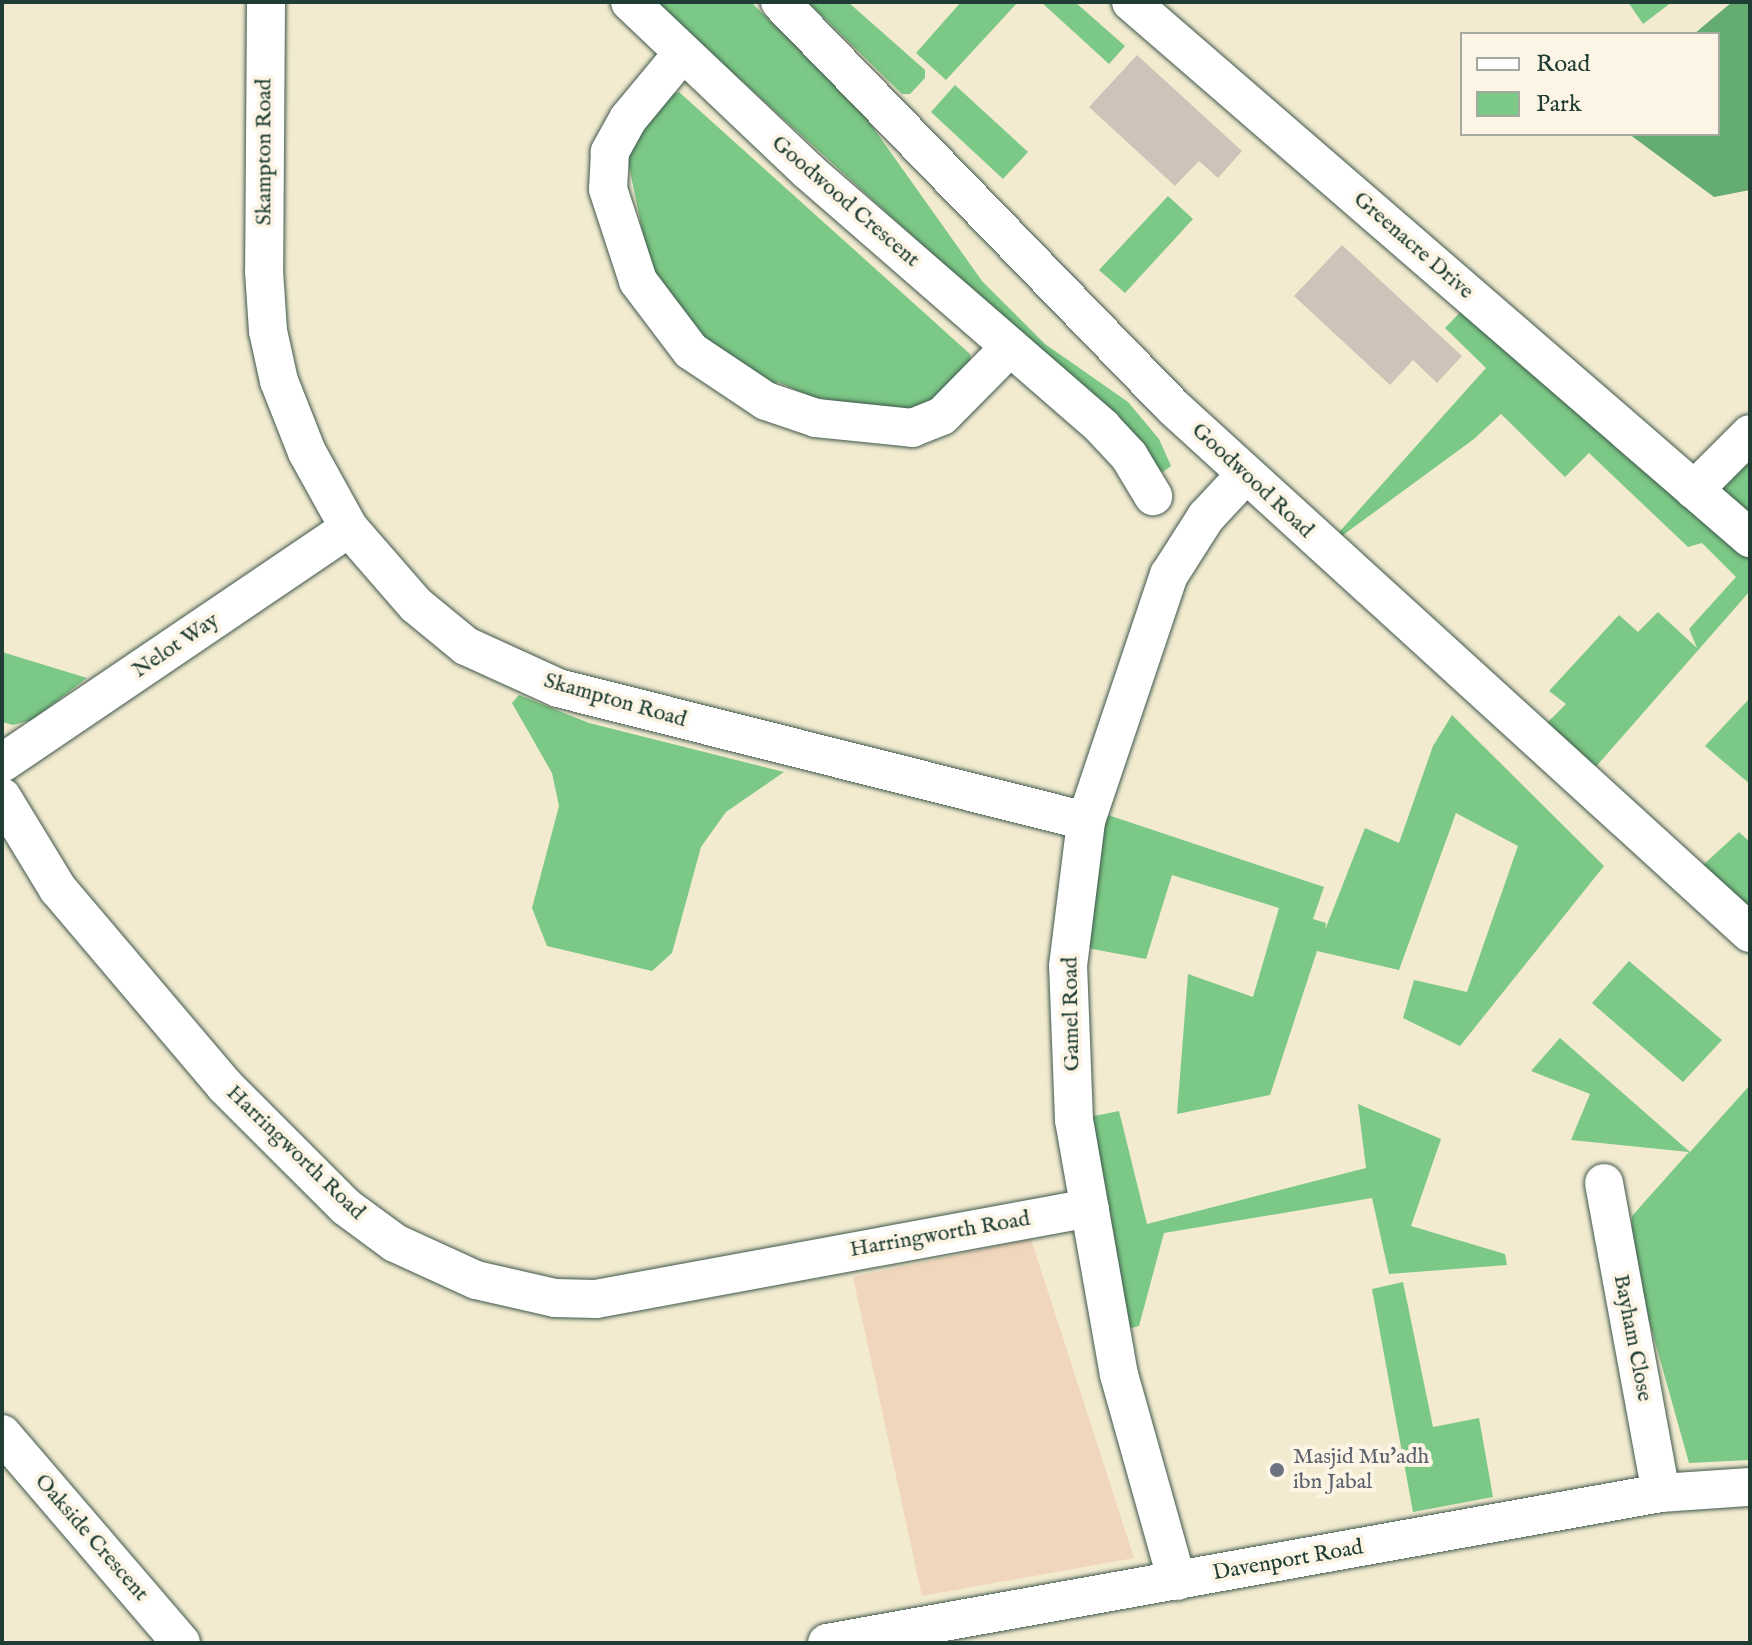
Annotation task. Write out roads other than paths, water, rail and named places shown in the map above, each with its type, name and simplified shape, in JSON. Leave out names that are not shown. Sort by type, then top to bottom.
[{"type":"street","name":"Skampton Road","points":[[266,2],[268,331],[279,381],[307,452],[349,528],[416,605],[466,646],[558,688],[1088,815]]},
{"type":"street","name":"Goodwood Crescent","points":[[630,2],[681,55],[1102,427],[1129,456],[1153,496]]},
{"type":"street","name":"Goodwood Road","points":[[780,2],[991,222],[1245,475],[1586,778],[1750,933]]},
{"type":"street","name":"Greenacre Drive","points":[[1131,2],[1750,538]]},
{"type":"street","points":[[681,55],[628,119],[610,152],[608,189],[638,281],[691,351],[766,401],[816,418],[912,428],[952,408],[1010,347]]},
{"type":"street","points":[[1694,490],[1750,434]]},
{"type":"street","name":"Gamel Road","points":[[1177,1581],[1119,1375],[1074,1120],[1068,966],[1088,815],[1169,575],[1206,517],[1245,475]]},
{"type":"street","name":"Nelot Way","points":[[2,763],[349,528]]},
{"type":"street","name":"Harringworth Road","points":[[2,797],[58,889],[109,954],[274,1137],[346,1207],[395,1243],[476,1280],[555,1298],[596,1299],[1090,1208]]},
{"type":"street","name":"Bayham Close","points":[[1604,1183],[1661,1493]]},
{"type":"street","name":"Oakside Crescent","points":[[2,1434],[181,1643]]},
{"type":"street","name":"Davenport Road","points":[[827,1643],[1661,1493],[1750,1487]]},
{"type":"place","name":"Masjid Mu'adh ibn Jabal","points":[[1277,1470]]}]
